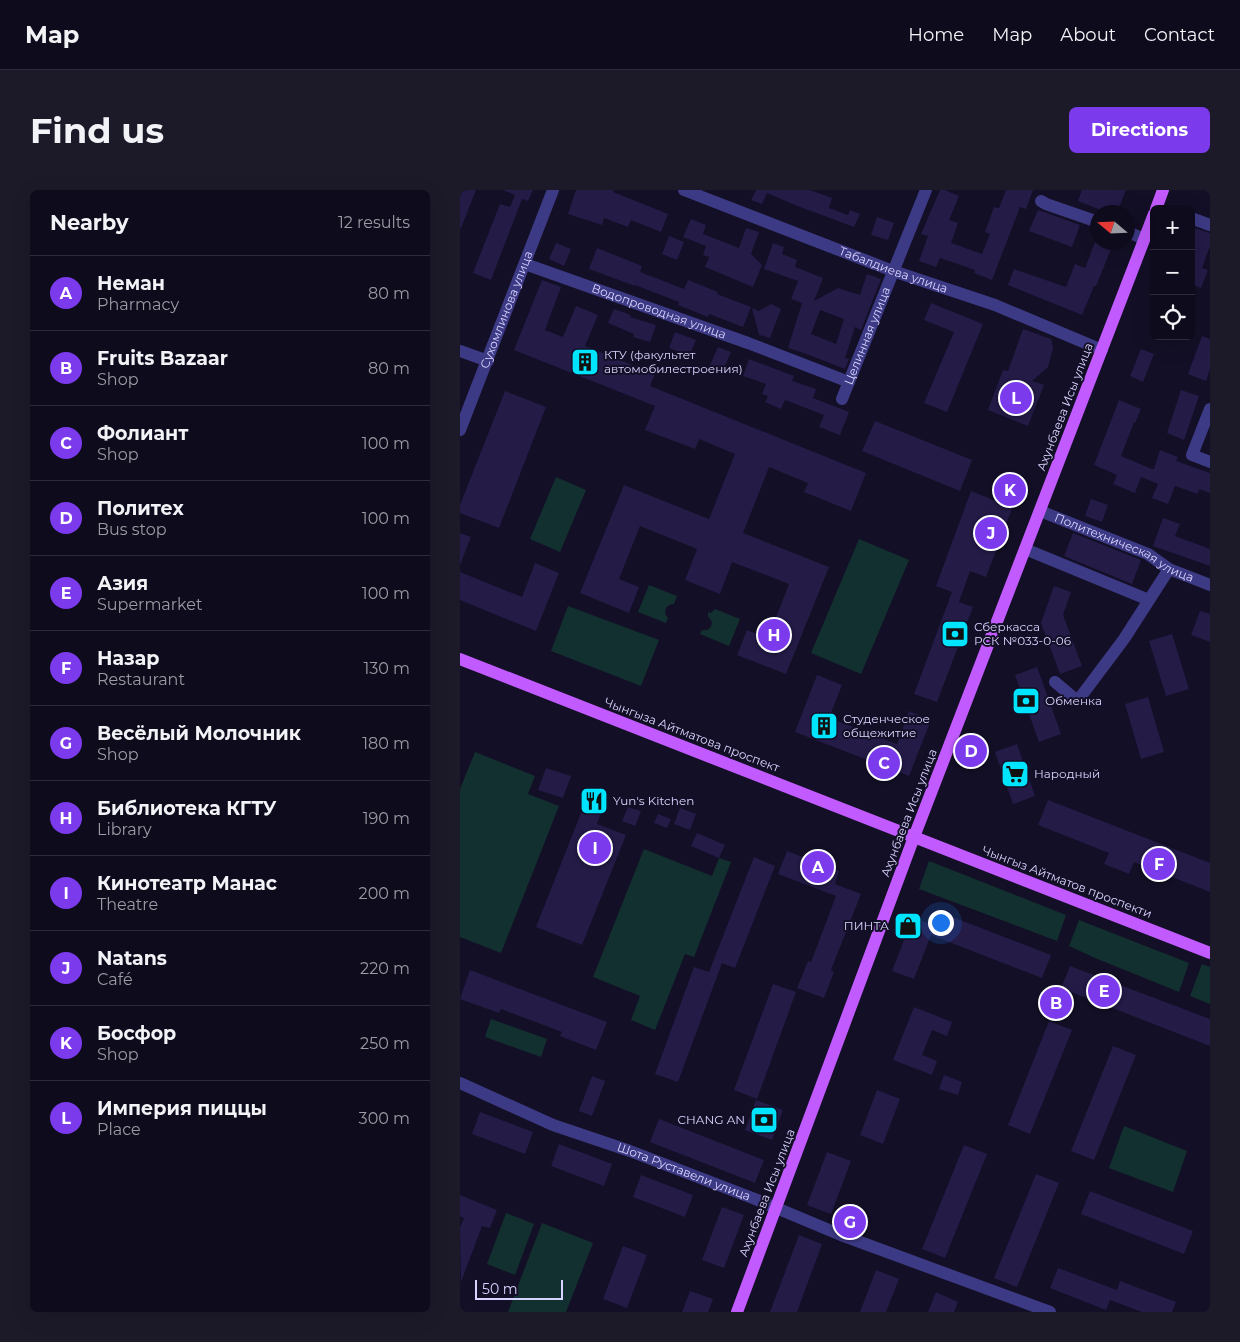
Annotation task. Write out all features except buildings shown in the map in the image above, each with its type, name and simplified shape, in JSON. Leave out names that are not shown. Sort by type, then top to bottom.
[{"type":"main road","name":"Ахунбаева Исы улица","points":[[1159,205],[1163,190]]},
{"type":"main road","name":"Ахунбаева Исы улица","points":[[737,1312],[914,837],[1150,227]]},
{"type":"main road","name":"Чынгыза Айтматова проспект","points":[[460,659],[914,837]]},
{"type":"main road","name":"Чынгыз Айтматов проспекти","points":[[914,837],[1210,953]]},
{"type":"street","name":"Сухомлинова улица","points":[[460,430],[553,190]]},
{"type":"street","name":"Табалдиева улица","points":[[684,190],[893,271],[995,305],[1102,350]]},
{"type":"street","name":"Целинная улица","points":[[842,399],[926,190]]},
{"type":"street","points":[[1041,201],[1090,219]]},
{"type":"street","points":[[1195,219],[1210,225]]},
{"type":"street","points":[[1135,235],[1144,239]]},
{"type":"street","name":"Водопроводная улица","points":[[525,264],[748,343],[849,382]]},
{"type":"street","points":[[460,351],[488,361]]},
{"type":"street","points":[[1210,409],[1192,455],[1210,462]]},
{"type":"street","name":"Политехническая улица","points":[[1040,511],[1148,554],[1169,569],[1210,585]]},
{"type":"street","points":[[1025,549],[1149,600]]},
{"type":"street","points":[[1054,682],[1075,699],[1079,699],[1119,646],[1169,569]]},
{"type":"street","name":"Шота Руставели улица","points":[[460,1083],[553,1124],[630,1151],[776,1207],[841,1235],[1050,1312]]},
{"type":"green space","points":[[556,477],[586,490],[560,552],[530,539]]},
{"type":"green space","points":[[859,539],[909,560],[861,674],[811,653]]},
{"type":"green space","points":[[649,585],[677,596],[674,604],[669,605],[666,609],[665,613],[668,618],[666,623],[638,612]]},
{"type":"green space","points":[[568,606],[659,640],[641,686],[551,651]]},
{"type":"green space","points":[[715,609],[740,619],[729,646],[700,634],[702,630],[709,629],[712,624],[708,612],[711,613]]},
{"type":"green space","points":[[475,752],[535,776],[528,794],[559,806],[501,953],[460,937],[460,789]]},
{"type":"green space","points":[[644,849],[712,876],[719,858],[731,862],[694,957],[685,954],[655,1030],[631,1020],[640,996],[593,977]]},
{"type":"green space","points":[[929,861],[1066,915],[1057,941],[919,889]]},
{"type":"green space","points":[[1079,920],[1189,963],[1179,992],[1069,946]]},
{"type":"green space","points":[[1202,964],[1210,967],[1210,1004],[1190,996]]},
{"type":"green space","points":[[491,1019],[547,1039],[541,1057],[485,1037]]},
{"type":"green space","points":[[1124,1126],[1187,1151],[1173,1192],[1109,1168]]},
{"type":"green space","points":[[506,1213],[534,1224],[515,1275],[487,1264]]},
{"type":"green space","points":[[542,1223],[593,1243],[566,1312],[508,1312]]},
{"type":"place","name":"КТУ (факультет автомобилестроения)","points":[[585,362]]},
{"type":"place","name":"Империя пиццы","points":[[1016,398]]},
{"type":"place","name":"Босфор","points":[[1010,490]]},
{"type":"place","name":"Natans","points":[[991,533]]},
{"type":"place","name":"Сберкасса РСК №033-0-06","points":[[955,634]]},
{"type":"place","name":"Библиотека КГТУ","points":[[774,635]]},
{"type":"place","name":"Обменка","points":[[1026,701]]},
{"type":"place","name":"Студенческое общежитие","points":[[824,726]]},
{"type":"place","name":"Политех","points":[[971,751]]},
{"type":"place","name":"Фолиант","points":[[884,763]]},
{"type":"place","name":"Народный","points":[[1015,774]]},
{"type":"place","name":"Yun's Kitchen","points":[[594,801]]},
{"type":"place","name":"Кинотеатр Манас","points":[[595,848]]},
{"type":"place","name":"Назар","points":[[1159,864]]},
{"type":"place","name":"Неман","points":[[818,867]]},
{"type":"place","name":"ПИНТА","points":[[908,926]]},
{"type":"place","name":"Азия","points":[[1104,991]]},
{"type":"place","name":"Fruits Bazaar","points":[[1056,1003]]},
{"type":"place","name":"CHANG AN","points":[[764,1120]]},
{"type":"place","name":"Весёлый Молочник","points":[[850,1222]]}]
